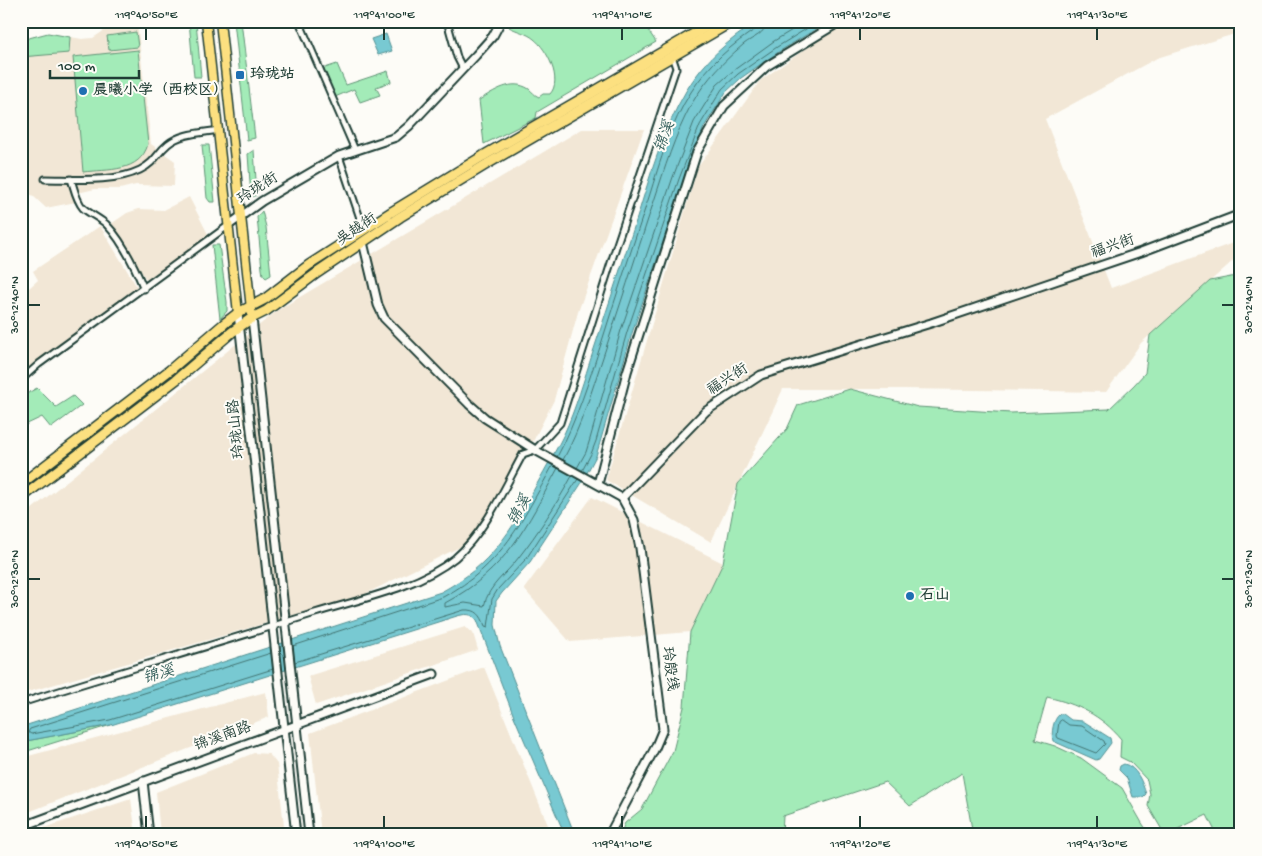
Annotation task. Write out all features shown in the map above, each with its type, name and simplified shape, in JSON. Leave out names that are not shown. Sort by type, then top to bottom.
[{"type":"highway","name":"吴越街","points":[[21,484],[170,370],[238,313],[265,299],[309,265],[483,156],[716,21]]},
{"type":"highway","name":"吴越街","points":[[21,498],[177,378],[240,326],[266,311],[317,273],[400,217],[487,164],[733,21]]},
{"type":"main road","name":"玲珑山路","points":[[206,21],[230,225],[238,313]]},
{"type":"main road","name":"玲珑山路","points":[[220,21],[252,318]]},
{"type":"street","points":[[299,21],[355,150]]},
{"type":"street","points":[[447,21],[457,56],[463,69]]},
{"type":"street","name":"玲珑街","points":[[21,380],[39,364],[262,202],[339,156],[396,137],[493,36],[501,21]]},
{"type":"street","points":[[598,484],[627,372],[697,152],[724,106],[767,66],[841,21]]},
{"type":"street","points":[[21,703],[145,663],[419,581],[454,558],[475,538],[523,454],[535,450],[560,423],[676,68],[672,56]]},
{"type":"street","points":[[45,179],[114,178],[127,175],[153,162],[166,146],[176,138],[219,130]]},
{"type":"street","points":[[339,156],[364,230]]},
{"type":"street","points":[[71,179],[80,204],[106,224],[137,270],[144,289]]},
{"type":"street","name":"福兴街","points":[[622,498],[706,411],[760,376],[931,323],[1141,252],[1241,214]]},
{"type":"street","points":[[363,242],[378,305],[384,318],[469,404],[485,418],[535,450],[622,498]]},
{"type":"street","name":"玲珑山路","points":[[238,313],[296,835]]},
{"type":"street","name":"玲珑山路","points":[[252,318],[309,835]]},
{"type":"street","name":"玲殷线","points":[[609,835],[663,729],[640,548],[634,520],[622,498]]},
{"type":"street","name":"锦溪南路","points":[[21,827],[434,674]]},
{"type":"street","points":[[143,781],[149,835]]},
{"type":"shaded area","points":[[846,21],[1241,21],[1241,32],[1157,58],[1045,119],[1111,288],[1241,240],[1241,258],[1235,259],[1141,343],[1106,392],[783,389],[711,542],[606,480],[698,167],[761,80]]},
{"type":"shaded area","name":"晨曦小学（西校区）","points":[[137,22],[151,144],[175,161],[174,186],[136,185],[120,189],[95,189],[73,194],[76,202],[46,208],[32,195],[21,195],[21,40],[48,33],[82,39],[93,38],[105,30]]},
{"type":"shaded area","points":[[582,129],[644,129],[578,312],[554,400],[517,473],[466,544],[363,595],[21,694],[21,518],[278,310]]},
{"type":"shaded area","points":[[189,197],[209,236],[148,282],[111,224],[127,213],[139,209],[164,210]]},
{"type":"shaded area","points":[[100,226],[137,287],[40,358],[21,375],[21,277],[29,288],[38,280],[33,271]]},
{"type":"shaded area","points":[[592,497],[723,563],[690,632],[570,642],[524,589]]},
{"type":"shaded area","points":[[465,627],[473,633],[478,650],[316,705],[308,676]]},
{"type":"shaded area","points":[[484,667],[552,835],[321,835],[310,733]]},
{"type":"shaded area","points":[[266,692],[269,717],[21,815],[21,758]]},
{"type":"shaded area","points":[[254,753],[269,754],[277,764],[285,835],[160,835],[156,792]]},
{"type":"shaded area","points":[[131,799],[136,835],[23,835]]},
{"type":"green space","points":[[189,21],[196,21],[201,77],[194,77]]},
{"type":"green space","points":[[234,21],[241,21],[255,138],[247,140]]},
{"type":"green space","points":[[512,21],[642,21],[656,42],[537,112],[536,118],[484,144],[479,100],[510,85],[523,86],[539,97],[543,94],[550,94],[554,88],[555,81],[552,65],[544,50],[531,37],[509,27]]},
{"type":"green space","points":[[136,32],[138,47],[109,50],[107,36]]},
{"type":"green space","points":[[48,33],[70,37],[69,53],[21,57],[21,40]]},
{"type":"green space","points":[[138,50],[148,144],[144,153],[131,165],[122,168],[83,172],[73,57]]},
{"type":"green space","points":[[337,64],[346,85],[388,71],[391,82],[376,87],[380,95],[360,102],[354,89],[335,97],[322,69]]},
{"type":"green space","points":[[202,145],[209,145],[215,202],[210,202],[207,198]]},
{"type":"green space","points":[[254,150],[257,195],[251,197],[248,154]]},
{"type":"green space","points":[[262,211],[266,227],[271,275],[266,278],[263,275],[262,269],[257,217]]},
{"type":"green space","points":[[212,245],[219,245],[227,302],[227,311],[220,319]]},
{"type":"green space","points":[[1241,275],[1241,835],[1217,835],[1207,815],[1165,835],[1148,806],[1150,794],[1147,780],[1130,762],[1120,757],[1121,739],[1097,717],[1068,703],[1047,697],[1035,740],[1055,746],[1081,758],[1122,788],[1150,835],[973,835],[962,773],[910,806],[885,782],[783,816],[782,835],[620,835],[625,823],[642,809],[673,751],[684,707],[690,632],[723,563],[738,484],[787,429],[798,405],[850,389],[918,407],[1011,413],[1109,409],[1145,373],[1150,335],[1210,281]]},
{"type":"green space","points":[[37,388],[56,407],[73,396],[82,405],[51,428],[42,417],[23,426],[21,423],[21,397]]},
{"type":"green space","points":[[111,725],[21,753],[21,742]]},
{"type":"water","name":"锦溪","points":[[759,21],[829,21],[741,78],[726,92],[704,127],[632,333],[596,456],[581,484],[530,562],[496,601],[495,625],[500,646],[575,835],[565,835],[513,714],[477,620],[473,616],[468,615],[457,616],[111,725],[21,742],[21,727],[441,592],[473,571],[486,559],[518,518],[568,424],[670,121],[700,70],[728,43]]},
{"type":"water","points":[[386,34],[392,51],[378,55],[371,39]]},
{"type":"water","points":[[1060,714],[1071,720],[1083,721],[1110,738],[1111,743],[1099,759],[1096,760],[1053,741],[1053,726]]},
{"type":"water","points":[[1124,764],[1136,772],[1146,794],[1143,797],[1133,797],[1127,778],[1119,770],[1120,766]]},
{"type":"place","name":"玲珑站","points":[[240,75]]},
{"type":"place","name":"晨曦小学（西校区）","points":[[83,91]]},
{"type":"place","name":"石山","points":[[910,596]]}]
